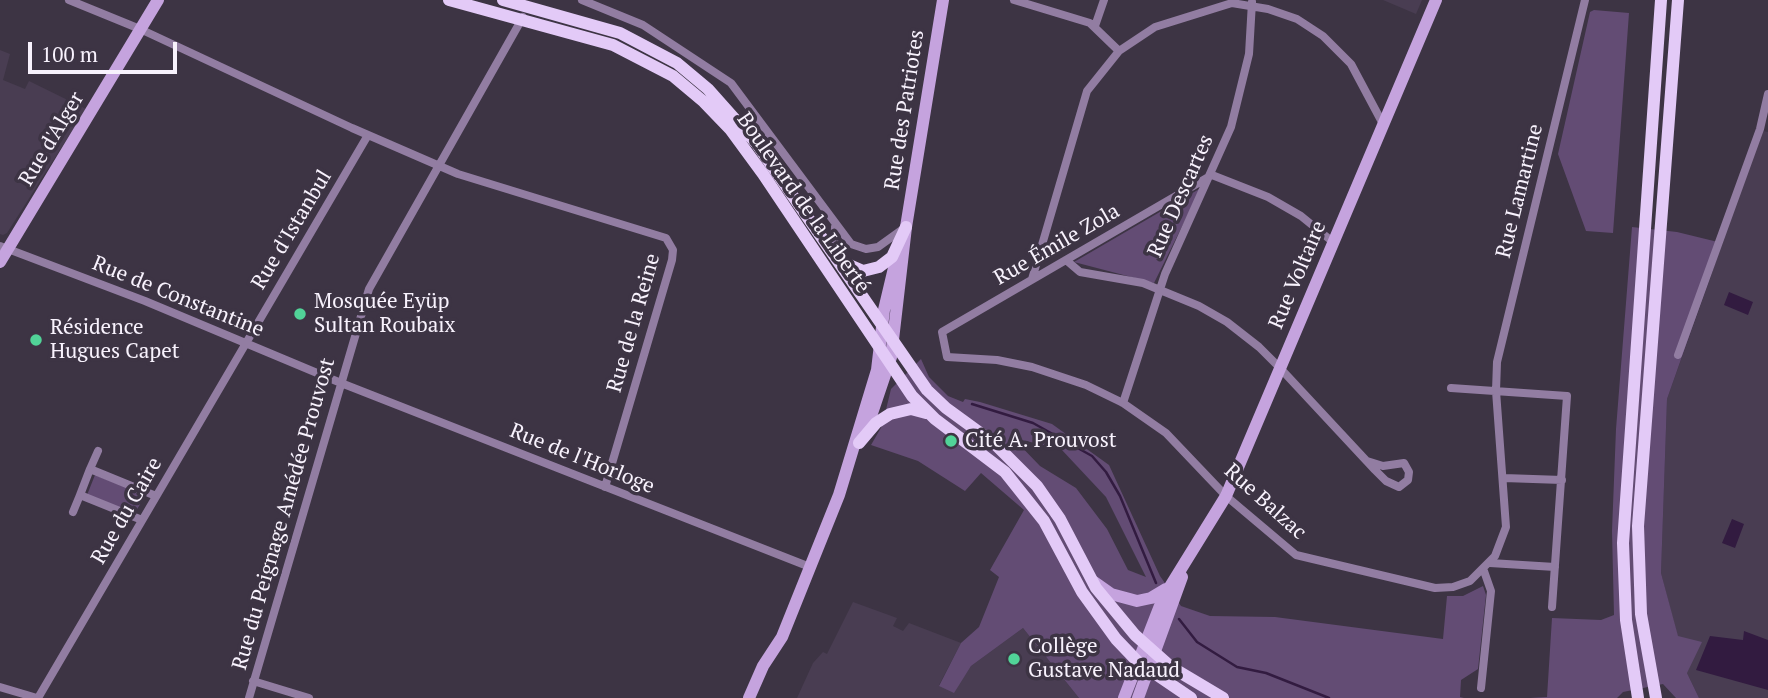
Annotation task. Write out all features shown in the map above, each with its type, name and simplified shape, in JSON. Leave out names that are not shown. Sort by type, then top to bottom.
[{"type":"main road","name":"Boulevard de la Liberté","points":[[449,0],[597,40],[631,53],[673,76],[704,102],[730,129],[763,174],[890,366],[929,414],[985,455],[1015,484],[1044,521],[1091,606],[1144,666],[1191,698]]},
{"type":"main road","name":"Boulevard de la Liberté","points":[[503,0],[620,33],[660,53],[693,76],[738,120],[933,398],[994,443],[1031,479],[1060,519],[1090,577],[1111,608],[1150,649],[1182,674],[1223,698]]},
{"type":"main road","points":[[1638,698],[1626,620],[1624,519],[1661,0]]},
{"type":"main road","points":[[1656,698],[1641,614],[1638,526],[1678,0]]},
{"type":"main road","points":[[834,257],[857,270],[873,270],[892,257],[906,227]]},
{"type":"main road","points":[[859,443],[876,423],[895,411],[911,409],[929,414]]},
{"type":"street","name":"Rue de la Reine","points":[[69,0],[140,29],[439,166],[660,234],[670,243],[672,260],[605,487]]},
{"type":"street","name":"Rue d'Alger","points":[[0,262],[4,248],[158,0]]},
{"type":"street","name":"Boulevard de la Liberté","points":[[582,0],[643,25],[731,83],[835,228],[850,244],[866,248],[885,243],[906,227]]},
{"type":"street","name":"Rue des Patriotes","points":[[750,698],[763,666],[782,637],[890,366],[906,227],[943,0]]},
{"type":"street","points":[[1014,0],[1096,26],[1119,51]]},
{"type":"street","points":[[1096,26],[1104,0]]},
{"type":"street","name":"Rue Voltaire","points":[[1144,666],[1169,587],[1188,561],[1226,496],[1436,0]]},
{"type":"street","name":"Rue Lamartine","points":[[1496,391],[1503,331],[1585,0]]},
{"type":"street","points":[[1032,279],[1087,91],[1119,51],[1142,34],[1166,22],[1224,4],[1252,2],[1297,19],[1329,42],[1359,75],[1383,124]]},
{"type":"street","name":"Rue Descartes","points":[[1123,403],[1162,273],[1212,175],[1241,94],[1250,41],[1252,2]]},
{"type":"street","name":"Rue du Peignage Amédée Prouvost","points":[[249,698],[370,285],[528,7]]},
{"type":"street","points":[[1678,355],[1760,129],[1768,94]]},
{"type":"street","name":"Rue d'Istanbul","points":[[246,343],[368,135]]},
{"type":"street","points":[[1212,175],[1268,197],[1301,216],[1333,242]]},
{"type":"street","name":"Rue Émile Zola","points":[[947,357],[942,332],[1212,175]]},
{"type":"street","name":"Rue des Patriotes","points":[[848,466],[880,351],[891,273],[906,227]]},
{"type":"street","name":"Boulevard de la Liberté","points":[[834,257],[835,228]]},
{"type":"street","name":"Rue de Constantine","points":[[4,248],[341,383]]},
{"type":"street","points":[[1066,260],[1080,272],[1144,282],[1227,322],[1280,369],[1367,461],[1391,486],[1399,487],[1408,480],[1409,472],[1404,463],[1383,466],[1367,461]]},
{"type":"street","name":"Rue du Caire","points":[[37,698],[246,343]]},
{"type":"street","points":[[880,351],[887,344],[893,343]]},
{"type":"street","name":"Rue Balzac","points":[[947,357],[998,360],[1078,381],[1123,403],[1180,446],[1226,496],[1303,558],[1435,588],[1462,584],[1484,571],[1500,549],[1506,527],[1496,391]]},
{"type":"street","name":"Rue de l'Horloge","points":[[341,383],[810,567]]},
{"type":"street","points":[[1451,388],[1567,396],[1552,607]]},
{"type":"street","points":[[73,512],[98,450]]},
{"type":"street","points":[[90,469],[156,496]]},
{"type":"street","points":[[1504,478],[1562,480]]},
{"type":"street","points":[[80,495],[142,520]]},
{"type":"street","name":"Rue Voltaire","points":[[1150,649],[1188,561]]},
{"type":"street","points":[[1490,563],[1555,567]]},
{"type":"street","points":[[1481,688],[1491,591],[1484,571]]},
{"type":"street","points":[[1090,577],[1111,594],[1137,601],[1151,598],[1169,587]]},
{"type":"street","points":[[1124,698],[1144,666]]},
{"type":"street","points":[[1138,698],[1144,666]]},
{"type":"street","points":[[254,681],[309,698]]},
{"type":"street","points":[[0,687],[37,698]]},
{"type":"shaded area","points":[[1383,0],[1422,0],[1416,14]]},
{"type":"shaded area","points":[[1594,10],[1629,13],[1613,233],[1586,231],[1558,154],[1590,12]]},
{"type":"shaded area","points":[[0,50],[10,54],[3,80],[25,89],[29,81],[86,109],[7,233],[3,235],[0,234]]},
{"type":"shaded area","points":[[1758,130],[1768,132],[1768,698],[1699,698],[1687,673],[1661,573],[1667,399],[1711,276]]},
{"type":"shaded area","points":[[1201,188],[1154,283],[1074,262]]},
{"type":"shaded area","points":[[1632,227],[1677,232],[1722,243],[1667,399],[1661,573],[1678,636],[1702,642],[1687,673],[1699,698],[1676,698],[1663,684],[1623,692],[1617,698],[1530,698],[1547,697],[1552,618],[1601,620],[1614,615],[1612,531],[1616,429]]},
{"type":"shaded area","points":[[1729,292],[1753,302],[1748,315],[1724,305]]},
{"type":"shaded area","points":[[921,359],[929,377],[948,396],[963,402],[965,399],[980,402],[1052,424],[1109,465],[1160,576],[1181,606],[1210,616],[1275,617],[1443,639],[1447,596],[1463,596],[1483,586],[1486,595],[1478,669],[1461,680],[1460,697],[1464,698],[1079,698],[1023,628],[971,666],[954,693],[939,686],[961,643],[979,627],[999,577],[990,570],[1024,510],[981,473],[965,491],[918,461],[871,445],[882,426],[891,389]],"holes":[[[1013,438],[1061,449],[1106,497],[1146,577],[1128,570],[1107,529],[1076,488],[1040,466]]]},
{"type":"shaded area","points":[[95,475],[146,495],[134,514],[87,495]]},
{"type":"shaded area","points":[[1732,519],[1744,524],[1735,548],[1722,543]]},
{"type":"shaded area","points":[[853,602],[897,618],[893,626],[903,631],[909,623],[961,643],[939,685],[953,692],[971,666],[1023,628],[1079,698],[797,698],[813,663],[823,652],[827,654]]},
{"type":"shaded area","points":[[1744,631],[1768,640],[1768,690],[1696,670],[1710,636],[1743,640]]},
{"type":"waterway","points":[[972,404],[1033,423],[1092,456],[1106,472],[1120,496],[1156,583]]},
{"type":"waterway","points":[[1179,619],[1197,642],[1237,667],[1266,673],[1329,698]]},
{"type":"place","name":"Mosquée Eyüp Sultan Roubaix","points":[[300,314]]},
{"type":"place","name":"Résidence Hugues Capet","points":[[36,340]]},
{"type":"place","name":"Cité A. Prouvost","points":[[951,441]]},
{"type":"place","name":"Collège Gustave Nadaud","points":[[1014,659]]}]
